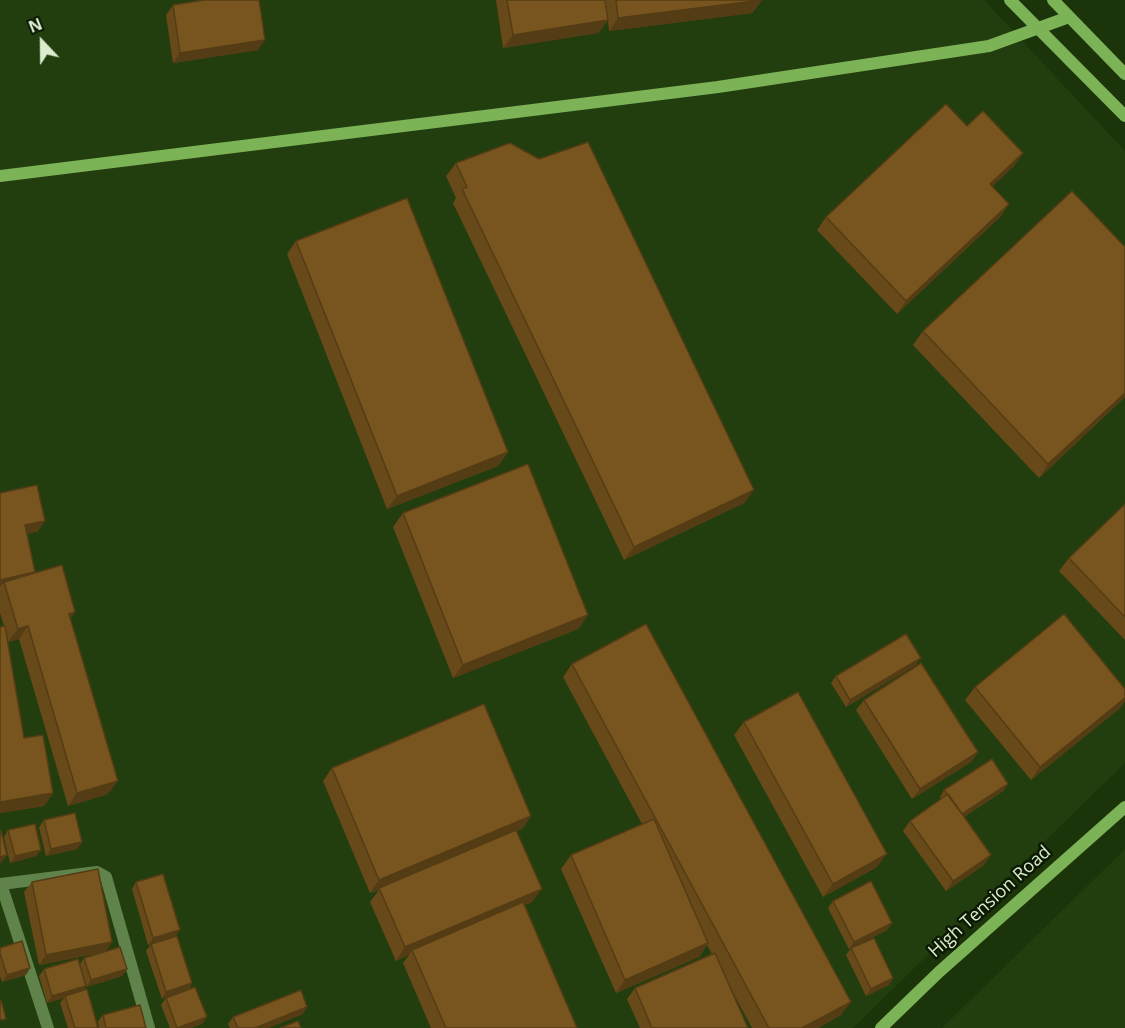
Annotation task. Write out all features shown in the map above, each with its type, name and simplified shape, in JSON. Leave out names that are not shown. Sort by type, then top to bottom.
[{"type":"street","points":[[1010,0],[1125,117]]},
{"type":"street","points":[[1053,0],[1125,74]]},
{"type":"street","points":[[0,176],[718,87],[988,46],[1069,17]]},
{"type":"street","name":"High Tension Road","points":[[881,1028],[939,972],[1125,807]]},
{"type":"street","points":[[48,1028],[1,884],[97,872],[106,877],[149,1028]]},
{"type":"shaded area","points":[[0,0],[984,0],[1125,151],[1125,763],[853,1028],[0,1028]]},
{"type":"shaded area","points":[[1125,849],[1125,1028],[942,1028]]},
{"type":"building","points":[[204,0],[259,0],[265,40],[180,53],[173,5]]},
{"type":"building","points":[[507,0],[605,0],[608,20],[513,35]]},
{"type":"building","points":[[616,0],[762,0],[618,18]]},
{"type":"building","points":[[946,104],[967,126],[983,111],[1023,153],[990,184],[1009,204],[906,301],[826,217]]},
{"type":"building","points":[[588,142],[754,490],[634,547],[462,189],[467,187],[456,163],[510,143],[539,159]]},
{"type":"building","points":[[1072,191],[1125,247],[1125,393],[1048,464],[923,331]]},
{"type":"building","points":[[407,198],[508,452],[397,496],[296,241]]},
{"type":"building","points":[[528,464],[588,615],[463,665],[403,513]]},
{"type":"building","points":[[37,485],[45,521],[25,525],[35,572],[0,580],[0,493]]},
{"type":"building","points":[[1125,504],[1125,617],[1069,558]]},
{"type":"building","points":[[62,565],[75,612],[69,614],[118,781],[77,793],[28,626],[18,629],[4,582]]},
{"type":"building","points":[[1064,614],[1125,689],[1125,698],[1040,767],[975,687]]},
{"type":"building","points":[[646,624],[851,1002],[802,1028],[769,1028],[572,664]]},
{"type":"building","points":[[5,626],[24,738],[43,735],[53,793],[0,802],[0,627]]},
{"type":"building","points":[[906,634],[921,658],[850,700],[836,676]]},
{"type":"building","points":[[921,663],[978,752],[920,789],[864,700]]},
{"type":"building","points":[[798,692],[887,854],[833,884],[744,722]]},
{"type":"building","points":[[484,704],[531,816],[379,880],[332,768]]},
{"type":"building","points":[[992,759],[1008,784],[962,814],[944,790]]},
{"type":"building","points":[[948,794],[991,855],[953,881],[910,821]]},
{"type":"building","points":[[75,813],[82,842],[51,849],[44,820]]},
{"type":"building","points":[[654,819],[708,943],[625,980],[571,855]]},
{"type":"building","points":[[35,824],[41,850],[15,856],[8,830]]},
{"type":"building","points":[[516,830],[542,889],[405,947],[379,888]]},
{"type":"building","points":[[0,832],[7,855],[0,857]]},
{"type":"building","points":[[98,869],[112,942],[46,955],[32,882]]},
{"type":"building","points":[[163,874],[180,930],[153,938],[136,882]]},
{"type":"building","points":[[871,881],[892,923],[854,942],[833,901]]},
{"type":"building","points":[[523,902],[577,1028],[446,1028],[412,950]]},
{"type":"building","points":[[177,936],[192,983],[166,992],[151,944]]},
{"type":"building","points":[[874,938],[893,978],[871,989],[851,948]]},
{"type":"building","points":[[22,941],[30,968],[7,975],[0,948]]},
{"type":"building","points":[[120,947],[127,969],[91,980],[84,958]]},
{"type":"building","points":[[715,953],[748,1028],[652,1028],[635,988]]},
{"type":"building","points":[[78,959],[86,986],[52,996],[44,969]]},
{"type":"building","points":[[195,987],[207,1017],[177,1028],[166,998]]},
{"type":"building","points":[[87,989],[98,1028],[75,1028],[65,996]]},
{"type":"building","points":[[301,990],[307,1007],[255,1028],[238,1028],[233,1017]]},
{"type":"building","points":[[0,1001],[6,1019],[0,1020]]},
{"type":"building","points":[[140,1005],[146,1028],[106,1028],[103,1015]]},
{"type":"building","points":[[298,1021],[301,1028],[280,1028]]}]
